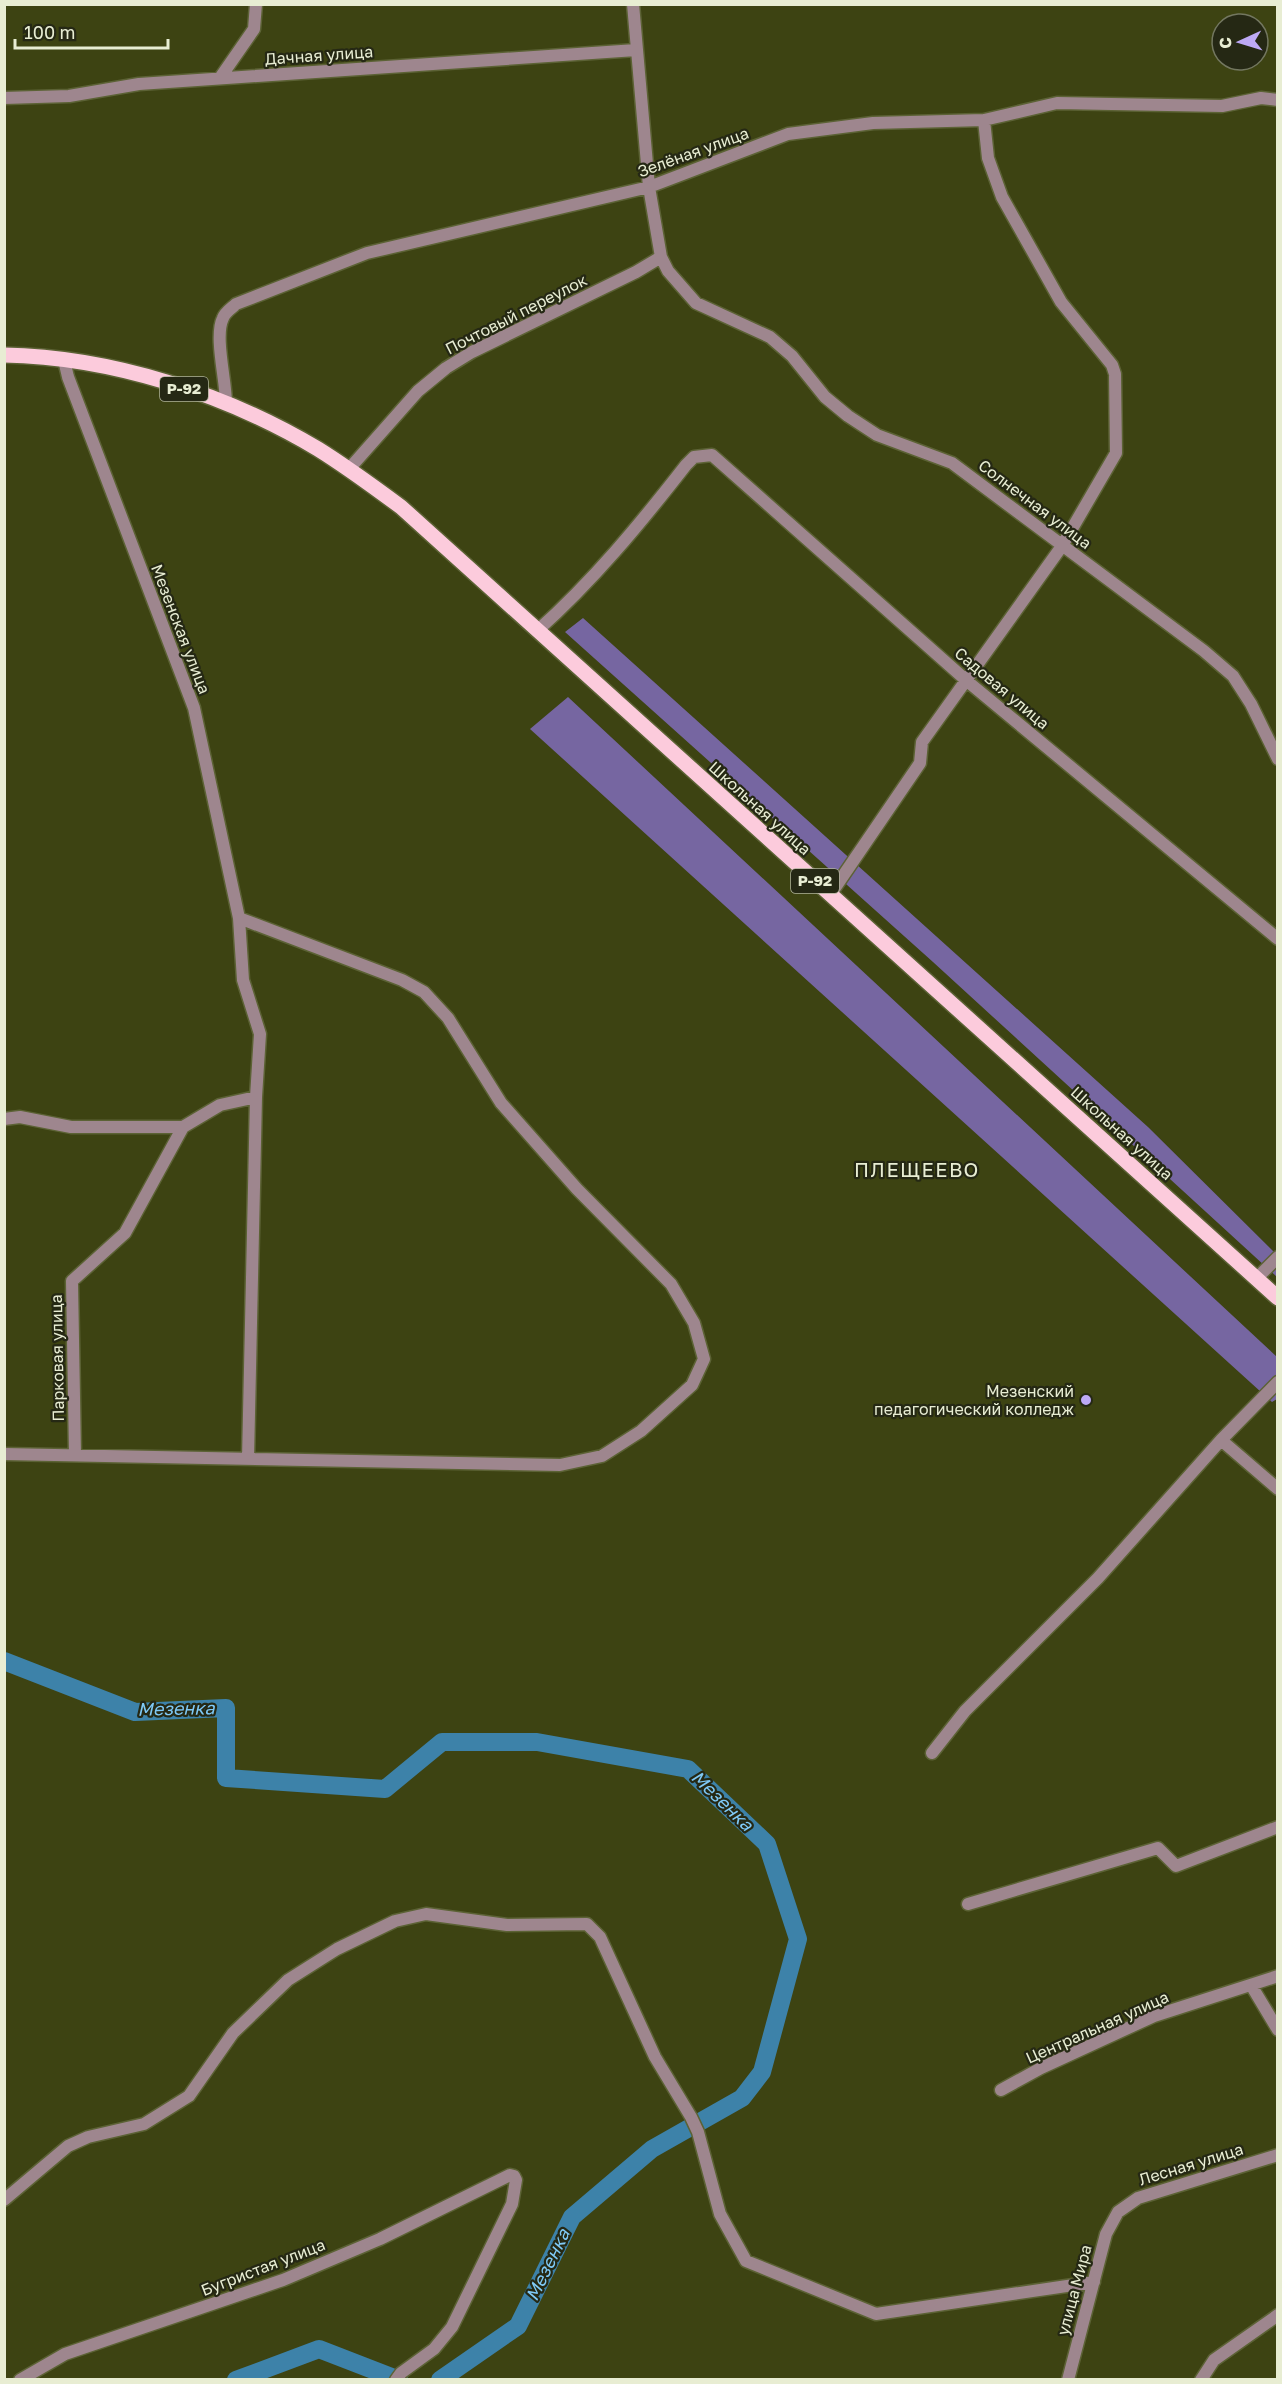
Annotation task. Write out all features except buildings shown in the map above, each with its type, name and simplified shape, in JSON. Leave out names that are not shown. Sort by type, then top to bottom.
[{"type":"main road","name":"Р-92","points":[[4,355],[64,360],[129,371],[226,403],[317,449],[349,470]]},
{"type":"main road","name":"Школьная улица","points":[[349,470],[401,507],[1278,1298]]},
{"type":"street","points":[[220,78],[254,29],[256,4]]},
{"type":"street","points":[[633,4],[649,187],[661,257]]},
{"type":"street","name":"Дачная улица","points":[[4,98],[69,96],[139,84],[636,50]]},
{"type":"street","name":"Зелёная улица","points":[[226,403],[219,331],[224,315],[236,304],[367,254],[649,187],[788,134],[873,123],[984,120],[1057,103],[1222,106],[1261,98],[1278,100]]},
{"type":"street","points":[[830,895],[920,763],[922,742],[1062,546],[1116,453],[1115,375],[1112,365],[1061,302],[1002,198],[988,158],[984,120]]},
{"type":"street","name":"Солнечная улица","points":[[661,257],[668,271],[696,303],[770,337],[792,356],[825,396],[848,416],[877,435],[952,463],[1204,651],[1233,676],[1254,709],[1278,759]]},
{"type":"street","name":"Почтовый переулок","points":[[349,470],[418,391],[446,368],[472,352],[636,272],[661,257]]},
{"type":"street","name":"Мезенская улица","points":[[64,360],[68,377],[194,708],[239,918],[243,980],[260,1034],[256,1097],[249,1459]]},
{"type":"street","name":"Садовая улица","points":[[537,631],[566,605],[625,542],[686,465],[694,458],[712,455],[967,681],[1278,939]]},
{"type":"street","points":[[4,1454],[560,1465],[602,1456],[641,1431],[692,1384],[704,1359],[694,1323],[671,1284],[577,1189],[501,1103],[448,1018],[424,992],[402,980],[239,918]]},
{"type":"street","points":[[4,1119],[20,1117],[71,1127],[183,1127],[220,1105],[256,1097]]},
{"type":"street","name":"Парковая улица","points":[[75,1455],[72,1281],[125,1233],[183,1127]]},
{"type":"street","points":[[1257,1278],[1278,1257]]},
{"type":"street","points":[[932,1753],[965,1711],[1098,1578],[1221,1440],[1278,1382]]},
{"type":"street","points":[[1221,1440],[1278,1489]]},
{"type":"street","points":[[968,1904],[1158,1848],[1176,1866],[1278,1827]]},
{"type":"street","points":[[4,2200],[68,2146],[88,2137],[144,2124],[189,2096],[232,2033],[288,1980],[337,1949],[395,1921],[426,1914],[507,1925],[587,1924],[604,1945],[654,2057],[691,2117],[698,2132],[720,2214],[746,2261],[876,2314],[1094,2282]]},
{"type":"street","name":"Центральная улица","points":[[1001,2090],[1041,2067],[1154,2016],[1278,1976]]},
{"type":"street","points":[[1251,1985],[1278,2030]]},
{"type":"street","name":"Лесная улица","points":[[1118,2212],[1138,2198],[1278,2155]]},
{"type":"street","name":"Бугристая улица","points":[[20,2379],[65,2354],[283,2280],[380,2238],[510,2175],[514,2176],[516,2180],[512,2204],[452,2327],[434,2349],[399,2376]]},
{"type":"street","name":"улица Мира","points":[[1068,2379],[1106,2234],[1118,2212]]},
{"type":"street","points":[[1201,2379],[1214,2360],[1278,2315]]},
{"type":"shaded area","points":[[583,618],[1148,1127],[1277,1255],[1277,1277],[933,962],[565,632]]},
{"type":"shaded area","points":[[568,697],[1277,1357],[1277,1399],[1272,1402],[530,729]]},
{"type":"waterway","name":"Мезенка","points":[[4,1661],[135,1712],[226,1708],[226,1778],[385,1789],[442,1742],[537,1742],[688,1769],[767,1844],[798,1939],[762,2072],[742,2098],[652,2149],[572,2217],[518,2326],[440,2380]]},
{"type":"waterway","name":"Мезенка","points":[[236,2380],[319,2349],[399,2380]]},
{"type":"place","name":"Мезенский педагогический колледж","points":[[1086,1400]]},
{"type":"district","name":"ПЛЕЩЕЕВО","points":[[917,1170]]}]
